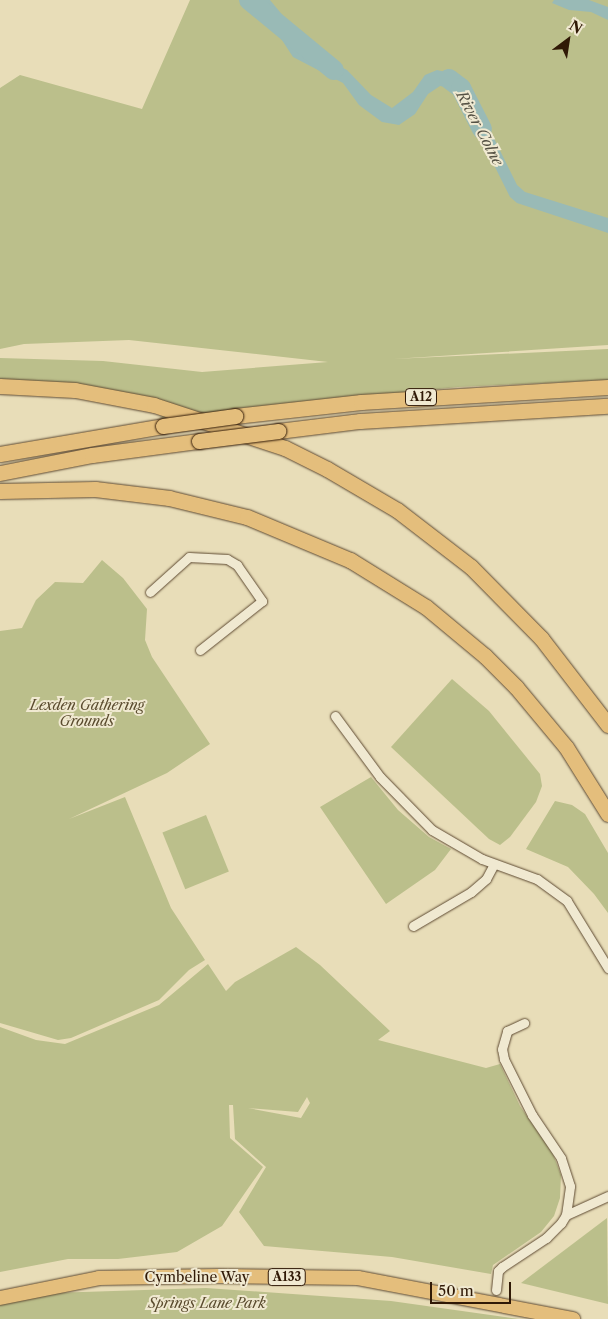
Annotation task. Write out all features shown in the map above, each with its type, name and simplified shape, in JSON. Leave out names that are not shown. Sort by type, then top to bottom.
[{"type":"highway","points":[[0,386],[76,390],[154,405],[285,448],[354,483],[431,535],[507,600],[570,672],[608,725]]},
{"type":"highway","name":"A12","points":[[0,454],[163,426],[370,401],[608,387]]},
{"type":"highway","name":"A12","points":[[0,473],[92,455],[360,421],[608,406]]},
{"type":"highway","points":[[0,491],[95,488],[169,498],[247,517],[350,560],[426,607],[485,656],[516,687],[566,747],[608,814]]},
{"type":"main road","name":"Cymbeline Way","points":[[0,1298],[99,1278],[218,1276],[358,1278],[573,1319]]},
{"type":"street","points":[[150,592],[189,557],[227,560],[237,565],[262,600],[200,650]]},
{"type":"street","points":[[335,716],[366,760],[415,814],[444,838],[494,864],[537,880],[567,901],[608,968]]},
{"type":"street","points":[[413,926],[471,892],[486,879],[494,864]]},
{"type":"street","points":[[524,1023],[507,1031],[502,1048],[504,1059],[522,1098],[564,1166],[570,1186],[566,1214]]},
{"type":"street","points":[[496,1290],[498,1271],[502,1267],[546,1238],[566,1214],[608,1196]]},
{"type":"green space","points":[[190,0],[608,0],[608,345],[393,359],[608,349],[608,380],[458,387],[162,418],[159,417],[197,411],[185,412],[0,385],[0,358],[103,361],[202,372],[328,362],[129,340],[24,344],[0,349],[0,88],[20,75],[142,109]]},
{"type":"green space","name":"Lexden Gathering Grounds","points":[[102,560],[123,578],[147,609],[145,640],[152,657],[210,744],[167,773],[69,819],[125,797],[171,908],[205,960],[189,970],[159,1000],[71,1038],[58,1040],[0,1023],[0,631],[22,628],[36,600],[55,582],[83,583]]},
{"type":"green space","points":[[452,679],[489,711],[540,774],[542,786],[536,802],[510,837],[500,845],[489,839],[391,747]]},
{"type":"green space","points":[[371,777],[398,810],[429,837],[451,849],[435,870],[386,904],[320,807]]},
{"type":"green space","points":[[555,801],[572,805],[585,814],[608,853],[608,913],[594,894],[568,867],[526,849]]},
{"type":"green space","points":[[206,815],[229,872],[185,889],[162,833]]},
{"type":"green space","points":[[296,947],[320,965],[390,1031],[378,1040],[486,1068],[500,1064],[520,1106],[553,1154],[561,1175],[560,1198],[554,1216],[541,1232],[493,1265],[491,1274],[392,1257],[264,1246],[239,1212],[266,1167],[235,1139],[233,1105],[229,1105],[230,1138],[263,1167],[222,1226],[177,1252],[118,1259],[68,1259],[0,1272],[0,1027],[36,1040],[65,1044],[159,1005],[208,964],[226,991],[235,982]],"holes":[[[307,1097],[310,1103],[301,1118],[248,1108],[298,1112]]]},
{"type":"green space","points":[[607,1218],[608,1304],[521,1283]]},
{"type":"green space","name":"Springs Lane Park","points":[[206,1288],[391,1301],[519,1319],[0,1319],[0,1305],[52,1293]]},
{"type":"water","points":[[249,0],[270,0],[289,23],[293,36],[302,47],[347,70],[371,95],[392,108],[413,92],[425,75],[437,70],[454,74],[473,95],[462,100],[453,88],[440,86],[428,94],[415,114],[399,125],[382,122],[359,105],[343,83],[293,57],[267,17]]},
{"type":"water","points":[[554,0],[589,0],[608,7],[608,20],[591,12],[569,10],[552,3]]},
{"type":"water","points":[[476,102],[517,185],[525,192],[608,218],[608,233],[517,203],[510,197],[465,107]]},
{"type":"waterway","name":"River Colne","points":[[249,0],[334,70]]},
{"type":"waterway","name":"River Colne","points":[[449,79],[461,88],[482,129]]}]
